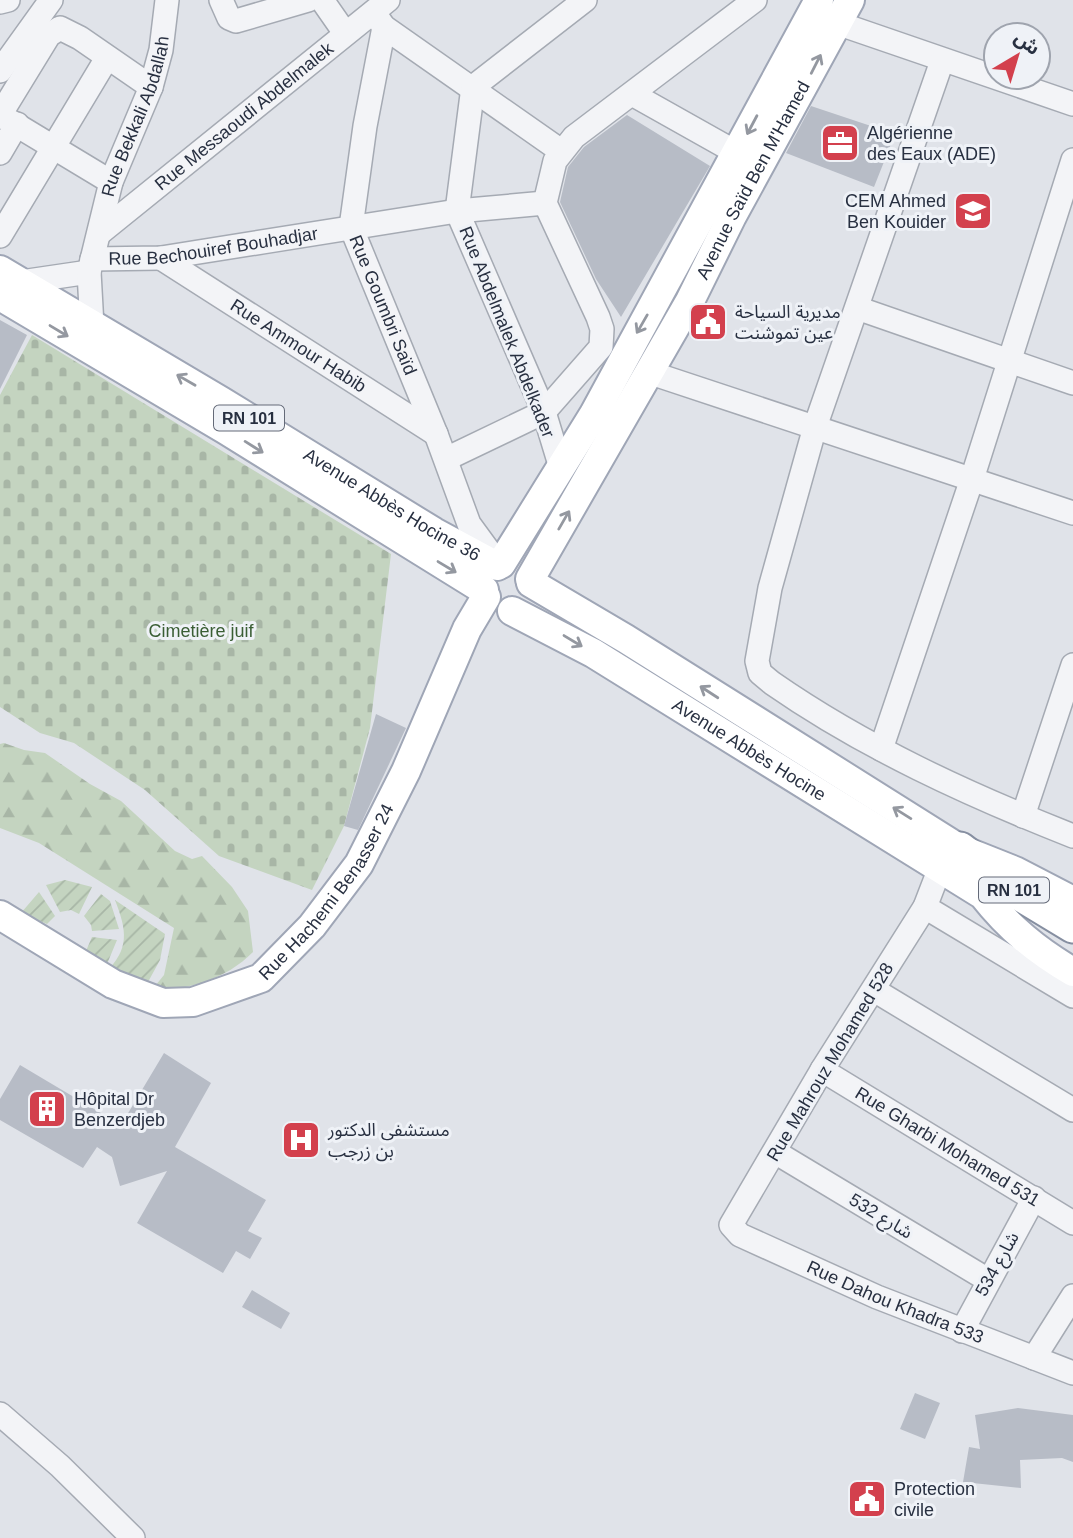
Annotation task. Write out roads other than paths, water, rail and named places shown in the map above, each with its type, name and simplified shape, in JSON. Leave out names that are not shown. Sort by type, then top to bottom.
[{"type":"highway","name":"RN 101","points":[[950,859],[1012,889],[1073,926]]},
{"type":"highway","name":"RN 101","points":[[983,895],[1073,950]]},
{"type":"main road","name":"Avenue Saïd Ben M'Hamed","points":[[498,586],[561,468],[594,414],[612,352],[737,153],[819,0]]},
{"type":"main road","name":"Avenue Saïd Ben M'Hamed","points":[[530,581],[691,301],[732,216],[843,12]]},
{"type":"main road","name":"Avenue Abbès Hocine 36","points":[[7,283],[92,326],[434,532],[498,586]]},
{"type":"main road","name":"Avenue Abbès Hocine 36","points":[[7,283],[226,430],[498,586]]},
{"type":"main road","name":"Avenue Abbès Hocine","points":[[950,859],[593,653],[498,586],[518,566],[530,581],[626,639],[950,859],[983,895]]},
{"type":"main road","name":"Rue Hachemi Benasser 24","points":[[0,915],[113,984],[163,1003],[193,1002],[261,978],[312,926],[359,863],[406,771],[467,629],[498,586]]},
{"type":"main road","points":[[950,859],[1015,872],[1073,901]]},
{"type":"main road","points":[[983,895],[1006,925],[1039,952],[1073,972]]},
{"type":"street","points":[[0,2],[8,0]]},
{"type":"street","points":[[0,71],[51,0]]},
{"type":"street","name":"Rue Bekkali Abdallah","points":[[90,265],[101,232],[114,175],[150,87],[161,50],[167,0]]},
{"type":"street","points":[[221,0],[229,18],[236,21],[308,0]]},
{"type":"street","points":[[322,0],[345,33]]},
{"type":"street","points":[[473,87],[584,0]]},
{"type":"street","points":[[446,459],[544,412],[612,352],[545,203],[550,178],[561,151],[755,0]]},
{"type":"street","points":[[843,12],[942,61],[1073,104]]},
{"type":"street","points":[[382,13],[473,87],[561,151]]},
{"type":"street","name":"Rue Messaoudi Abdelmalek","points":[[101,232],[345,33],[382,13]]},
{"type":"street","name":"Rue Goumbri Saïd","points":[[382,13],[351,227],[446,459],[469,524],[498,586]]},
{"type":"street","points":[[0,153],[6,118],[55,30],[66,30],[150,87]]},
{"type":"street","points":[[0,236],[107,58]]},
{"type":"street","points":[[942,61],[815,427],[770,589],[757,661],[760,673],[772,683],[881,749],[1023,816],[1073,836]]},
{"type":"street","name":"Rue Abdelmalek Abdelkader","points":[[473,87],[457,211],[544,412],[561,468]]},
{"type":"street","points":[[632,94],[737,153]]},
{"type":"street","points":[[6,118],[136,189],[151,191]]},
{"type":"street","points":[[881,749],[972,479],[1073,160]]},
{"type":"street","name":"Rue Bechouiref Bouhadjar","points":[[90,265],[161,258],[457,211],[545,203]]},
{"type":"street","name":"Rue Ammour Habib","points":[[161,258],[436,434]]},
{"type":"street","points":[[7,283],[90,265],[92,326]]},
{"type":"street","points":[[857,307],[1073,383]]},
{"type":"street","points":[[648,372],[1073,513]]},
{"type":"street","points":[[1023,816],[1073,665]]},
{"type":"street","name":"Rue Mahrouz Mohamed 528","points":[[735,1217],[950,859]]},
{"type":"street","points":[[927,901],[1073,996]]},
{"type":"street","points":[[873,990],[1073,1110]]},
{"type":"street","name":"Rue Gharbi Mohamed 531","points":[[822,1070],[1073,1223]]},
{"type":"street","name":"532 شارع","points":[[775,1152],[988,1280]]},
{"type":"street","name":"534 شارع","points":[[962,1331],[1034,1198]]},
{"type":"street","name":"Rue Dahou Khadra 533","points":[[735,1217],[731,1226],[740,1236],[962,1331],[1073,1373]]},
{"type":"street","points":[[1034,1358],[1073,1296]]},
{"type":"street","points":[[0,1414],[43,1451],[133,1538]]},
{"type":"place","name":"Algérienne des Eaux (ADE)","points":[[840,143]]},
{"type":"place","name":"CEM Ahmed Ben Kouider","points":[[973,211]]},
{"type":"place","name":"مديرية السياحة عين تموشنت","points":[[708,322]]},
{"type":"place","name":"Hôpital Dr Benzerdjeb","points":[[47,1109]]},
{"type":"place","name":"مستشفى الدكتور بن زرجب","points":[[301,1140]]},
{"type":"place","name":"Protection civile","points":[[867,1499]]},
{"type":"park label","name":"Cimetière juif","points":[[201,631]]}]
